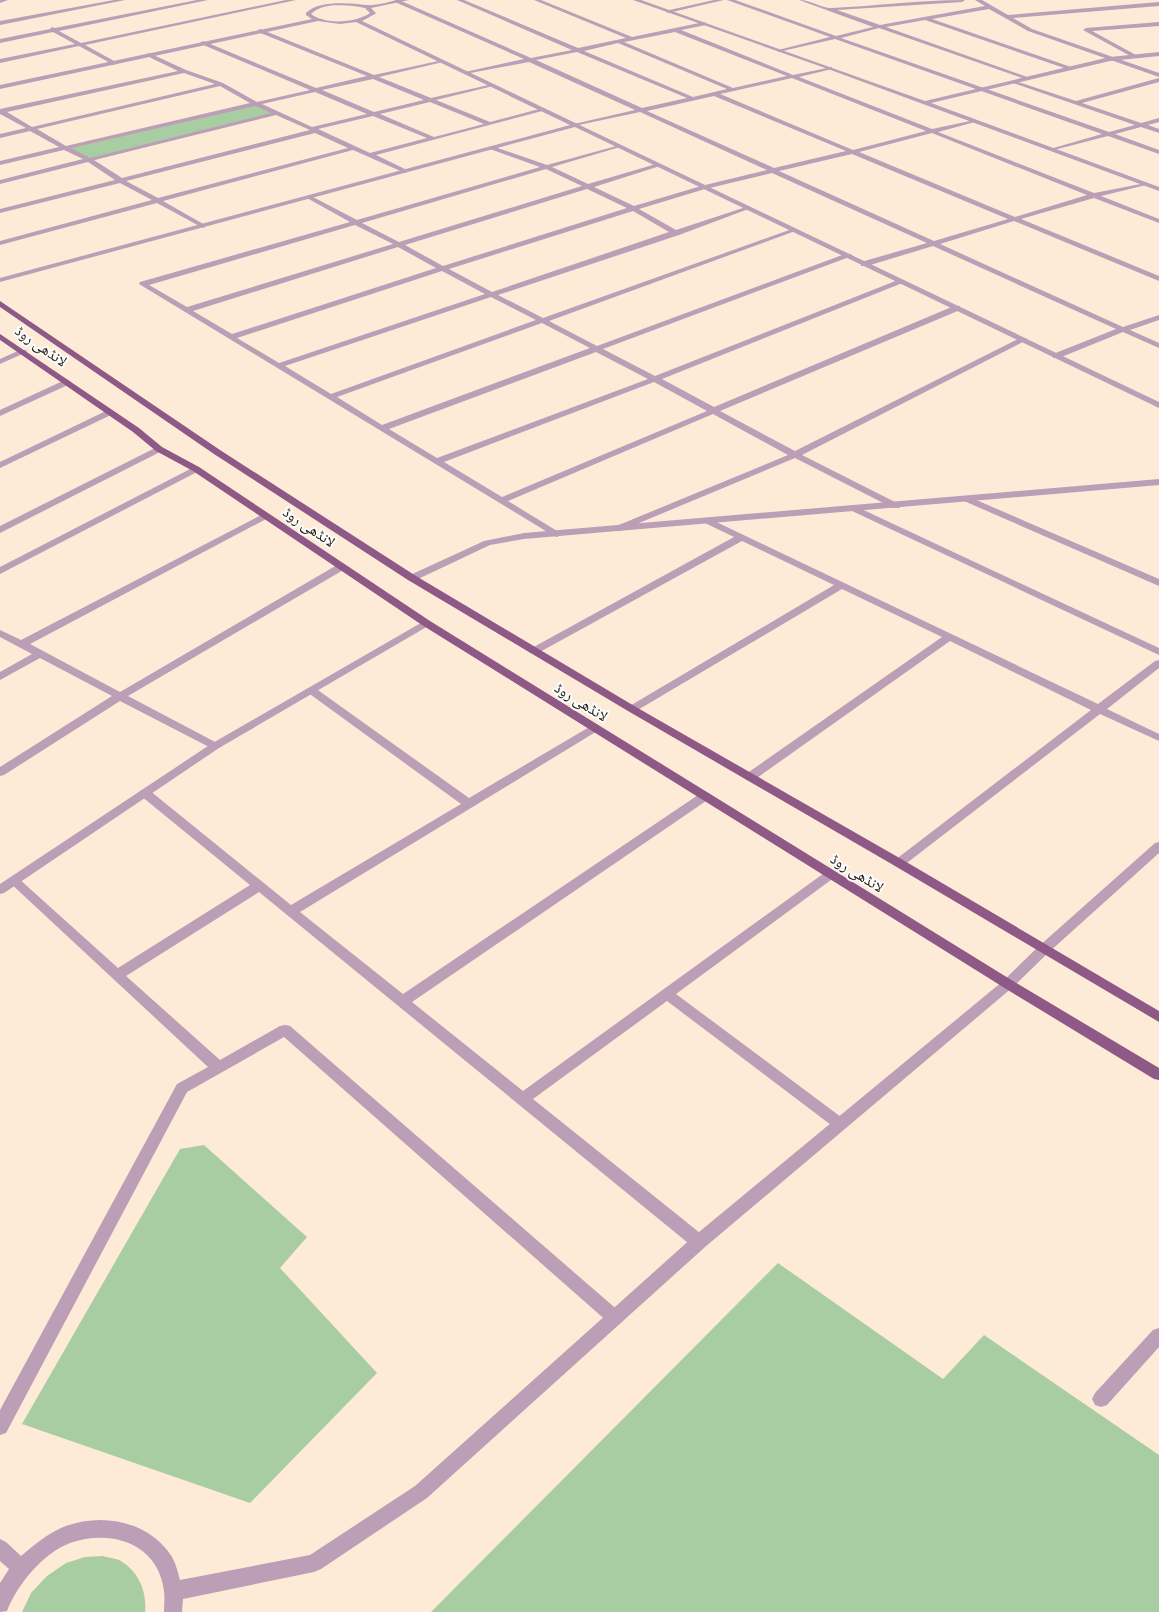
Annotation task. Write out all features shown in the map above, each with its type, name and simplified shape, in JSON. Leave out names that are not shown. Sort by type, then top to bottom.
[{"type":"main road","name":"لانڈھی روڈ","points":[[0,303],[217,452],[412,578],[632,709],[899,863],[1043,950],[1159,1017]]},
{"type":"main road","name":"لانڈھی روڈ","points":[[0,336],[136,430],[159,449],[196,470],[426,623],[1008,984],[1159,1075]]},
{"type":"street","points":[[0,1],[6,0]]},
{"type":"street","points":[[0,23],[122,0]]},
{"type":"street","points":[[0,41],[205,0]]},
{"type":"street","points":[[0,61],[293,0]]},
{"type":"street","points":[[317,0],[327,5]]},
{"type":"street","points":[[316,20],[310,17],[308,14],[310,11],[327,5],[351,4],[367,7],[406,0]]},
{"type":"street","points":[[460,0],[693,99]]},
{"type":"street","points":[[537,0],[632,39]]},
{"type":"street","points":[[636,0],[830,68],[1159,189]]},
{"type":"street","points":[[668,11],[721,0]]},
{"type":"street","points":[[730,0],[1159,152]]},
{"type":"street","points":[[802,0],[1027,78]]},
{"type":"street","points":[[829,10],[962,0]]},
{"type":"street","points":[[978,0],[1030,30],[1159,74]]},
{"type":"street","points":[[398,2],[530,60],[1159,346]]},
{"type":"street","points":[[1008,17],[1159,4]]},
{"type":"street","points":[[0,87],[316,20],[335,22],[356,20],[370,16],[373,12],[367,7]]},
{"type":"street","points":[[780,51],[878,27],[990,7]]},
{"type":"street","points":[[0,17],[21,19],[35,23]]},
{"type":"street","points":[[926,18],[1069,68]]},
{"type":"street","points":[[356,20],[1159,405]]},
{"type":"street","points":[[467,73],[704,24]]},
{"type":"street","points":[[1134,56],[1086,30],[1159,24]]},
{"type":"street","points":[[41,25],[55,30],[114,62]]},
{"type":"street","points":[[675,30],[1159,221]]},
{"type":"street","points":[[260,31],[490,124]]},
{"type":"street","points":[[619,42],[733,90]]},
{"type":"street","points":[[203,43],[434,139]]},
{"type":"street","points":[[924,103],[1110,58],[1159,54]]},
{"type":"street","points":[[149,55],[184,71],[221,84],[256,104],[405,171]]},
{"type":"street","points":[[0,163],[441,61]]},
{"type":"street","points":[[0,280],[576,126],[830,68]]},
{"type":"street","points":[[1,112],[184,71]]},
{"type":"street","points":[[1076,103],[1159,80]]},
{"type":"street","points":[[1013,82],[1159,131]]},
{"type":"street","points":[[0,136],[221,84]]},
{"type":"street","points":[[0,210],[372,114],[491,85]]},
{"type":"street","points":[[714,94],[1159,279]]},
{"type":"street","points":[[370,155],[543,110]]},
{"type":"street","points":[[1,112],[65,148],[90,160],[120,180],[203,226]]},
{"type":"street","points":[[0,182],[277,113]]},
{"type":"street","points":[[1052,150],[1159,120]]},
{"type":"street","points":[[232,337],[443,268],[703,187],[934,132],[974,121]]},
{"type":"street","points":[[557,534],[143,284],[618,146]]},
{"type":"street","points":[[0,243],[354,148]]},
{"type":"street","points":[[492,148],[545,166],[632,208],[676,233]]},
{"type":"street","points":[[187,310],[658,165]]},
{"type":"street","points":[[864,264],[931,243],[1016,220],[1095,195],[1144,184]]},
{"type":"street","points":[[309,197],[655,379],[795,455],[896,506]]},
{"type":"street","points":[[278,366],[748,208]]},
{"type":"street","points":[[330,397],[794,230]]},
{"type":"street","points":[[382,428],[848,256]]},
{"type":"street","points":[[437,461],[655,379],[901,282]]},
{"type":"street","points":[[502,500],[957,308]]},
{"type":"street","points":[[1056,356],[1159,317]]},
{"type":"street","points":[[616,529],[795,455],[1022,340]]},
{"type":"street","points":[[0,362],[23,352]]},
{"type":"street","points":[[0,413],[67,382]]},
{"type":"street","points":[[0,465],[110,412]]},
{"type":"street","points":[[0,530],[159,449]]},
{"type":"street","points":[[0,571],[196,470]]},
{"type":"street","points":[[412,578],[487,543],[524,536],[896,506],[1159,482]]},
{"type":"street","points":[[967,499],[1159,583]]},
{"type":"street","points":[[855,509],[1159,652]]},
{"type":"street","points":[[22,644],[265,516]]},
{"type":"street","points":[[708,521],[1159,738]]},
{"type":"street","points":[[534,651],[742,537]]},
{"type":"street","points":[[0,772],[120,696],[341,567]]},
{"type":"street","points":[[632,709],[842,585]]},
{"type":"street","points":[[0,890],[215,746],[426,623]]},
{"type":"street","points":[[0,633],[215,746]]},
{"type":"street","points":[[750,778],[949,637]]},
{"type":"street","points":[[0,677],[40,654]]},
{"type":"street","points":[[899,863],[1159,663]]},
{"type":"street","points":[[311,690],[469,804]]},
{"type":"street","points":[[291,911],[596,728]]},
{"type":"street","points":[[146,793],[699,1242]]},
{"type":"street","points":[[403,1001],[705,796]]},
{"type":"street","points":[[174,1591],[314,1563],[421,1492],[699,1242],[1008,984],[1043,950],[1159,846]]},
{"type":"street","points":[[523,1099],[831,874]]},
{"type":"street","points":[[14,881],[218,1067]]},
{"type":"street","points":[[117,975],[260,886]]},
{"type":"street","points":[[667,994],[840,1124]]},
{"type":"street","points":[[0,1427],[182,1088],[285,1030],[615,1318]]},
{"type":"street","points":[[1101,1399],[1159,1335]]},
{"type":"street","points":[[0,1604],[2,1596],[21,1568],[46,1546],[66,1535],[96,1528],[124,1531],[149,1543],[166,1564],[174,1591],[173,1612]]},
{"type":"street","points":[[0,1548],[21,1568]]},
{"type":"green space","points":[[256,104],[277,113],[91,161],[65,148]]},
{"type":"green space","points":[[204,1145],[307,1237],[280,1268],[377,1373],[250,1503],[22,1424],[180,1149]]},
{"type":"green space","points":[[778,1263],[943,1379],[984,1335],[1159,1455],[1159,1612],[431,1612]]},
{"type":"green space","points":[[103,1556],[119,1560],[133,1571],[143,1590],[145,1597],[145,1612],[22,1612],[31,1593],[47,1576],[66,1563],[85,1557]]}]
